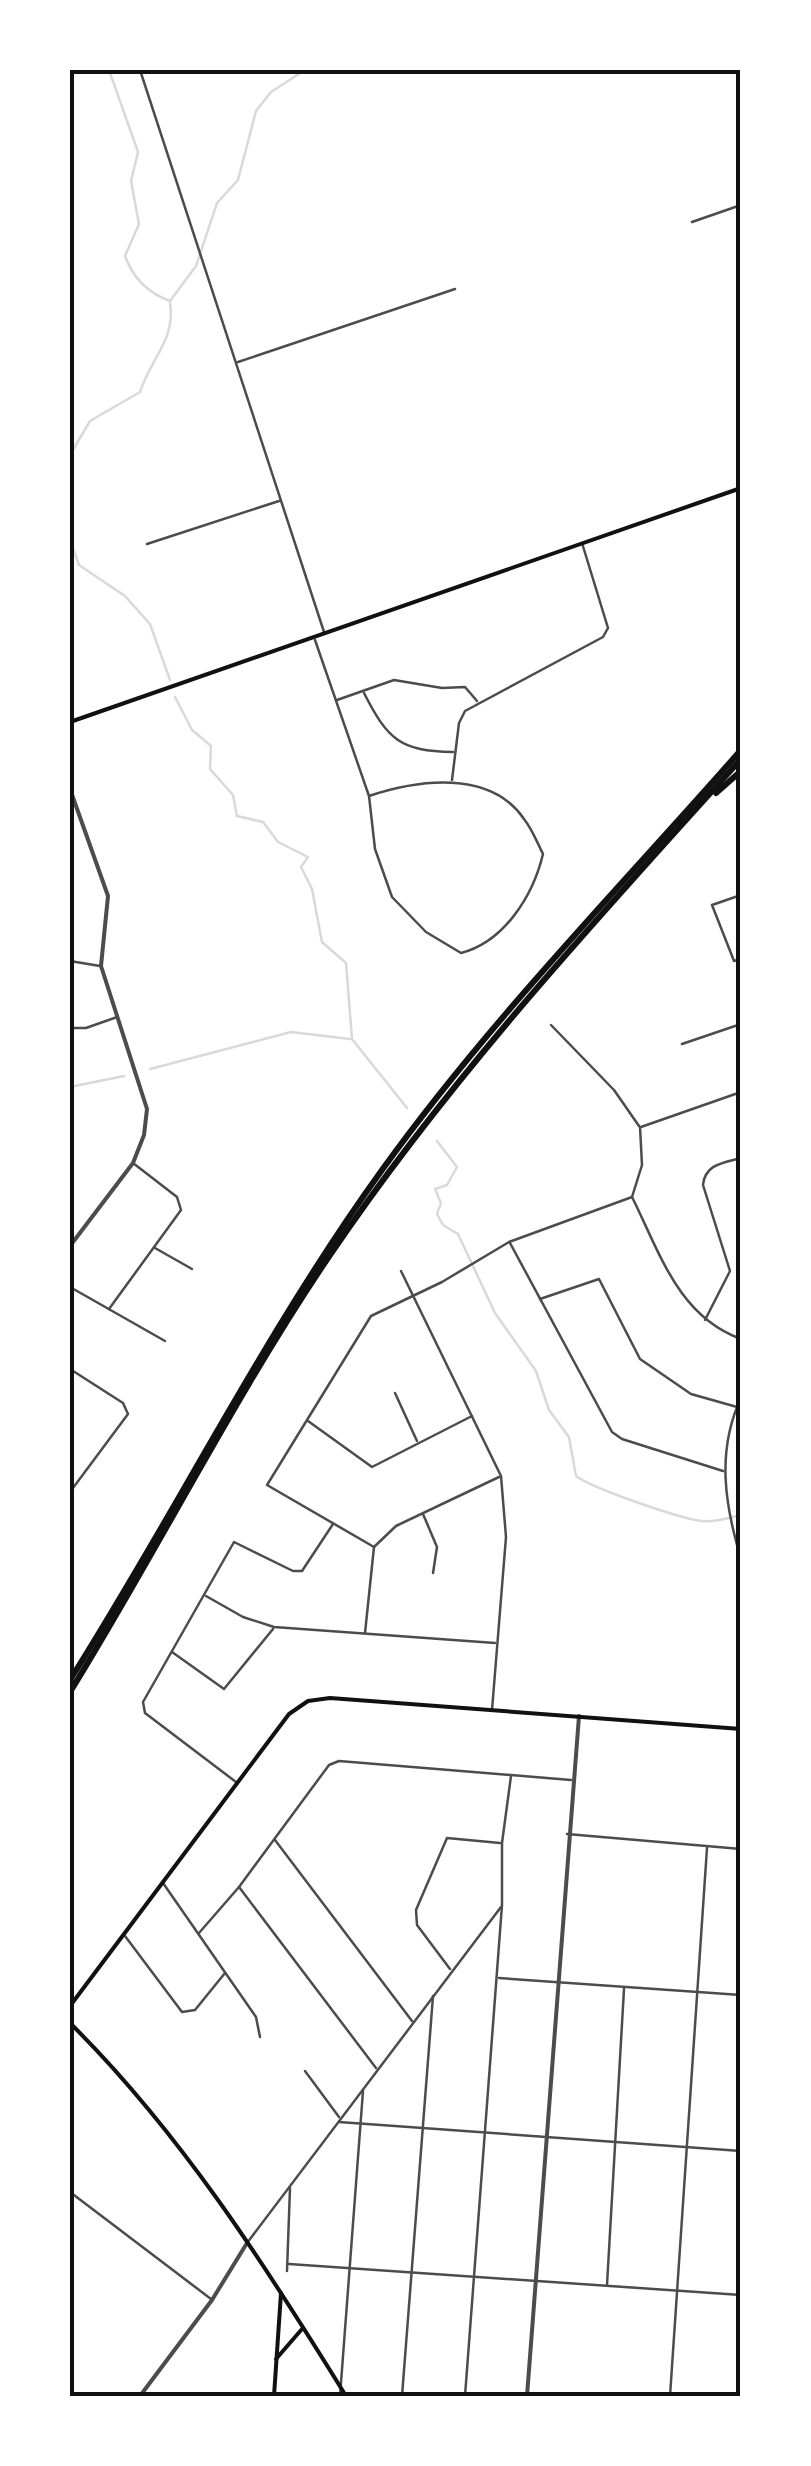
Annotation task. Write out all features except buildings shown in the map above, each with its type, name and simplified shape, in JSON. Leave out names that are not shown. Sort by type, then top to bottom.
[{"type":"highway","points":[[70,1680],[286,1311],[381,1171],[464,1062],[741,750]]},
{"type":"highway","points":[[70,1692],[293,1313],[387,1174],[468,1066],[741,759]]},
{"type":"highway","points":[[689,817],[741,771]]},
{"type":"main road","points":[[70,722],[741,488]]},
{"type":"main road","points":[[70,2006],[289,1714],[306,1702],[331,1698],[741,1729]]},
{"type":"main road","points":[[70,2023],[125,2078],[248,2243],[343,2396]]},
{"type":"main road","points":[[274,2396],[281,2293]]},
{"type":"main road","points":[[276,2359],[304,2328]]},
{"type":"street","points":[[140,70],[324,634]]},
{"type":"street","points":[[738,70],[741,80]]},
{"type":"street","points":[[692,222],[741,205]]},
{"type":"street","points":[[236,362],[455,289]]},
{"type":"street","points":[[147,544],[280,501]]},
{"type":"street","points":[[452,782],[460,718],[478,703],[602,637],[608,628],[582,543]]},
{"type":"street","points":[[314,638],[369,796],[374,849],[392,896],[426,932],[461,954],[483,948],[509,923],[538,877],[543,854],[522,815],[486,790],[452,782],[408,783],[369,796]]},
{"type":"street","points":[[336,700],[396,680],[436,688],[465,687],[478,703]]},
{"type":"street","points":[[363,691],[393,738],[420,751],[455,752]]},
{"type":"street","points":[[70,789],[108,896],[101,966],[147,1109],[133,1164],[70,1246]]},
{"type":"street","points":[[741,895],[712,905],[734,960],[741,959]]},
{"type":"street","points":[[70,962],[101,966]]},
{"type":"street","points":[[70,1028],[86,1028],[118,1016]]},
{"type":"street","points":[[551,1024],[614,1090],[640,1127],[642,1165],[632,1198],[680,1294],[704,1321],[741,1340]]},
{"type":"street","points":[[682,1044],[741,1024]]},
{"type":"street","points":[[640,1127],[741,1092]]},
{"type":"street","points":[[704,1321],[730,1271],[702,1185],[704,1176],[711,1167],[741,1158]]},
{"type":"street","points":[[108,1309],[181,1204],[133,1164]]},
{"type":"street","points":[[374,1547],[267,1484],[368,1318],[509,1242],[632,1198]]},
{"type":"street","points":[[509,1242],[612,1432],[622,1439],[723,1472]]},
{"type":"street","points":[[152,1246],[192,1269]]},
{"type":"street","points":[[402,1271],[500,1476],[506,1538],[492,1710]]},
{"type":"street","points":[[538,1299],[599,1279],[640,1359],[691,1394],[737,1407]]},
{"type":"street","points":[[70,1287],[165,1341]]},
{"type":"street","points":[[70,1370],[123,1403],[128,1414],[70,1492]]},
{"type":"street","points":[[70,1380],[76,1373]]},
{"type":"street","points":[[396,1393],[418,1442]]},
{"type":"street","points":[[741,1398],[723,1472],[727,1509],[741,1559]]},
{"type":"street","points":[[307,1420],[369,1467],[474,1415]]},
{"type":"street","points":[[365,1633],[374,1547],[396,1526],[500,1476]]},
{"type":"street","points":[[423,1514],[437,1547],[433,1573]]},
{"type":"street","points":[[237,1782],[143,1710],[143,1702],[234,1542],[293,1571],[302,1570],[333,1522]]},
{"type":"street","points":[[204,1595],[243,1618],[274,1628],[496,1643]]},
{"type":"street","points":[[172,1652],[224,1689],[274,1628]]},
{"type":"street","points":[[527,2396],[571,1780],[579,1716]]},
{"type":"street","points":[[199,1932],[239,1887],[329,1765],[338,1761],[571,1780]]},
{"type":"street","points":[[465,2396],[502,1906],[502,1843],[511,1776]]},
{"type":"street","points":[[568,1834],[741,1849]]},
{"type":"street","points":[[451,1972],[416,1924],[416,1910],[447,1838],[502,1843]]},
{"type":"street","points":[[274,1839],[413,2022]]},
{"type":"street","points":[[670,2396],[707,1848]]},
{"type":"street","points":[[162,1882],[256,2018],[260,2037]]},
{"type":"street","points":[[239,1887],[378,2069]]},
{"type":"street","points":[[140,2396],[290,2186],[502,1906]]},
{"type":"street","points":[[124,1934],[182,2012],[195,2010],[226,1972]]},
{"type":"street","points":[[497,1978],[741,1995]]},
{"type":"street","points":[[607,2285],[624,1989]]},
{"type":"street","points":[[402,2396],[433,1995]]},
{"type":"street","points":[[305,2071],[339,2120],[741,2151]]},
{"type":"street","points":[[341,2388],[363,2089]]},
{"type":"street","points":[[287,2271],[293,2198],[290,2186]]},
{"type":"street","points":[[70,2192],[212,2300]]},
{"type":"street","points":[[289,2264],[741,2295]]},
{"type":"waterway","points":[[109,70],[138,152],[131,181],[139,224],[125,256],[142,284],[170,301]]},
{"type":"waterway","points":[[170,301],[196,266],[217,203],[238,180],[256,111],[271,92],[305,70]]},
{"type":"waterway","points":[[70,455],[90,421],[140,392],[166,338],[170,303]]},
{"type":"waterway","points":[[70,540],[79,565],[125,596],[150,624],[170,680]]},
{"type":"waterway","points":[[175,697],[192,730],[211,746],[210,769],[233,795],[237,816],[263,822],[278,842],[308,857],[301,867],[312,889],[322,942],[346,963],[352,1039],[407,1108]]},
{"type":"waterway","points":[[150,1069],[291,1032],[350,1039]]},
{"type":"waterway","points":[[70,1087],[124,1076]]},
{"type":"waterway","points":[[437,1141],[457,1167],[447,1185],[435,1189],[441,1203],[437,1214],[443,1225],[458,1234],[495,1313],[536,1371],[549,1410],[569,1437],[576,1476],[617,1495],[690,1519],[711,1521],[741,1515]]}]
